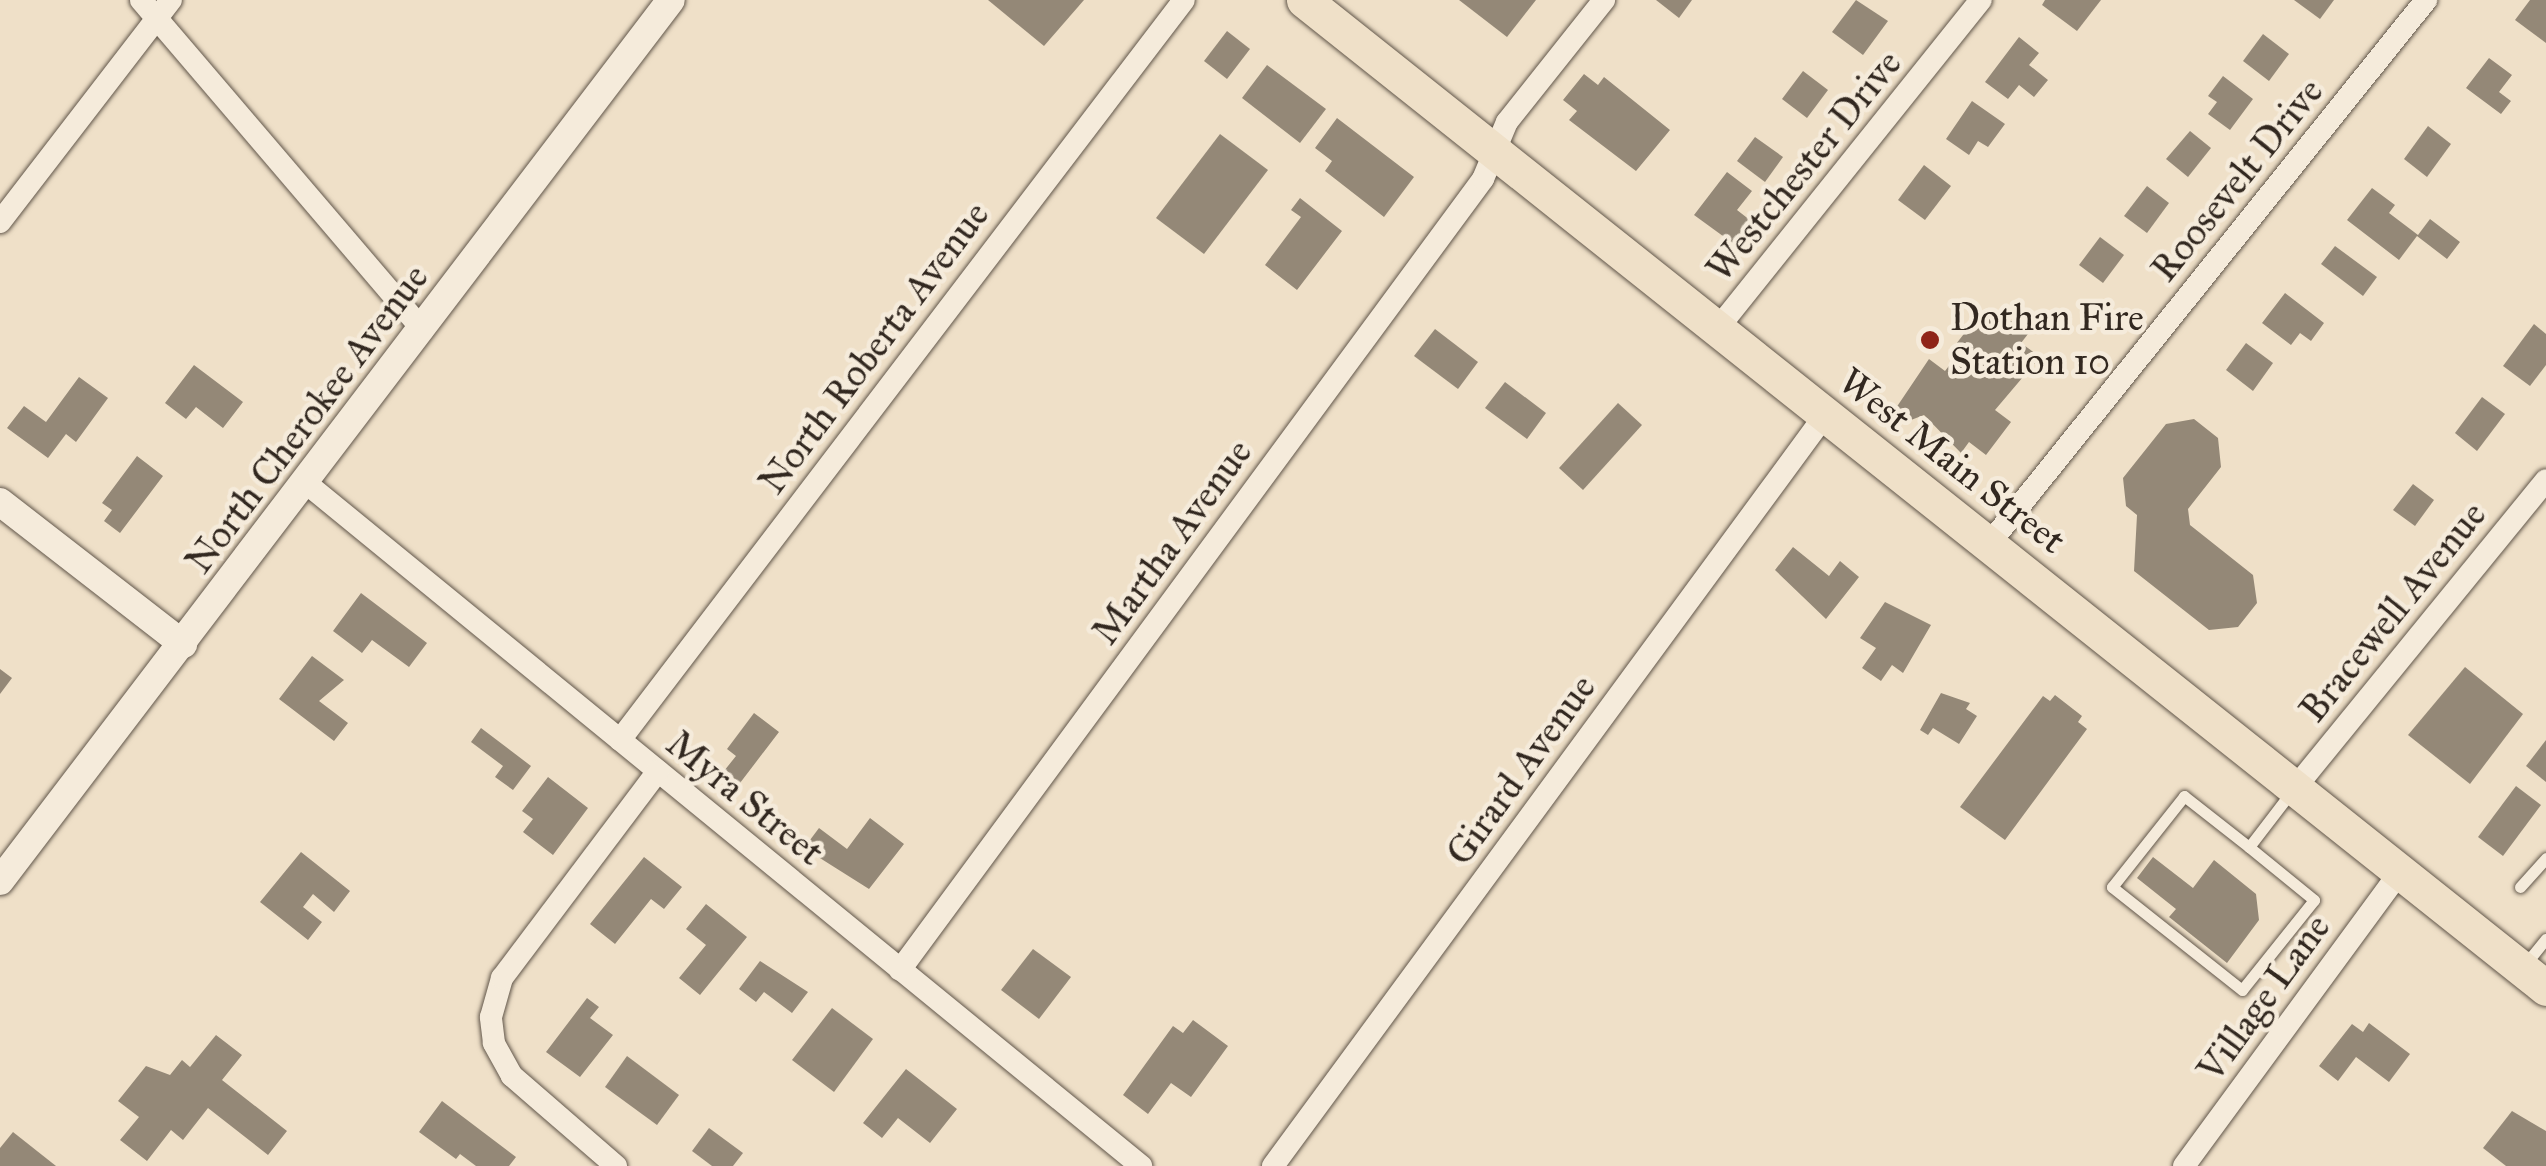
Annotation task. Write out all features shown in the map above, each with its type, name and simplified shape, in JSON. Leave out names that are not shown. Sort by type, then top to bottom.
[{"type":"main road","name":"West Main Street","points":[[1304,0],[2534,978]]},
{"type":"street","points":[[141,0],[164,9],[423,330]]},
{"type":"street","name":"North Roberta Avenue","points":[[620,740],[1184,0]]},
{"type":"street","name":"Martha Avenue","points":[[900,970],[1483,179],[1507,122],[1604,0]]},
{"type":"street","name":"Westchester Drive","points":[[1718,328],[1982,0]]},
{"type":"street","name":"Roosevelt Drive","points":[[1989,544],[2426,0]]},
{"type":"street","name":"North Cherokee Avenue","points":[[0,881],[423,330],[666,2]]},
{"type":"street","points":[[0,222],[164,9]]},
{"type":"street","name":"Girard Avenue","points":[[1274,1166],[1825,415]]},
{"type":"street","name":"Bracewell Avenue","points":[[2295,788],[2546,480]]},
{"type":"street","name":"Myra Street","points":[[306,483],[1141,1166]]},
{"type":"street","points":[[0,502],[184,644]]},
{"type":"street","points":[[616,1166],[512,1076],[498,1055],[491,1017],[502,978],[658,771]]},
{"type":"street","name":"Village Lane","points":[[2184,1166],[2400,872]]},
{"type":"lane","points":[[2249,848],[2295,788]]},
{"type":"lane","points":[[2184,796],[2249,848],[2314,900],[2242,990],[2112,886],[2184,796]]},
{"type":"lane","points":[[2520,887],[2546,858]]},
{"type":"lane","points":[[2534,978],[2546,939]]},
{"type":"building","points":[[988,0],[1084,0],[1044,46]]},
{"type":"building","points":[[1459,0],[1536,0],[1507,37]]},
{"type":"building","points":[[1656,0],[1692,0],[1679,18]]},
{"type":"building","points":[[1856,0],[1888,21],[1863,55],[1832,32]]},
{"type":"building","points":[[2045,0],[2101,0],[2077,31],[2042,5]]},
{"type":"building","points":[[2294,0],[2334,0],[2320,19]]},
{"type":"building","points":[[2530,0],[2546,0],[2546,43],[2515,20]]},
{"type":"building","points":[[1227,31],[1250,49],[1227,79],[1204,61]]},
{"type":"building","points":[[2263,34],[2289,54],[2269,81],[2243,61]]},
{"type":"building","points":[[2019,37],[2039,53],[2029,65],[2048,80],[2034,97],[2019,85],[2008,99],[1985,82]]},
{"type":"building","points":[[2489,58],[2512,75],[2499,92],[2511,101],[2501,114],[2466,88]]},
{"type":"building","points":[[1267,65],[1326,109],[1300,143],[1242,98]]},
{"type":"building","points":[[1803,71],[1828,90],[1807,118],[1782,99]]},
{"type":"building","points":[[1584,74],[1598,85],[1604,77],[1670,130],[1636,171],[1569,120],[1577,111],[1563,100]]},
{"type":"building","points":[[2223,76],[2253,99],[2230,130],[2208,114],[2217,102],[2208,96]]},
{"type":"building","points":[[1972,101],[2005,124],[1988,147],[1978,141],[1969,155],[1946,139]]},
{"type":"building","points":[[1337,118],[1414,177],[1384,217],[1325,171],[1332,161],[1315,148]]},
{"type":"building","points":[[2428,126],[2451,144],[2427,177],[2404,159]]},
{"type":"building","points":[[2190,131],[2211,148],[2188,177],[2166,159]]},
{"type":"building","points":[[1220,134],[1268,170],[1204,254],[1156,218]]},
{"type":"building","points":[[1755,137],[1783,157],[1765,182],[1737,161]]},
{"type":"building","points":[[1924,165],[1951,186],[1925,220],[1898,200]]},
{"type":"building","points":[[1727,172],[1752,191],[1737,210],[1755,224],[1738,247],[1694,215]]},
{"type":"building","points":[[2147,186],[2169,203],[2147,233],[2124,216]]},
{"type":"building","points":[[2372,188],[2395,205],[2389,213],[2418,235],[2430,219],[2460,242],[2447,259],[2417,236],[2399,260],[2347,220]]},
{"type":"building","points":[[1300,198],[1342,231],[1297,290],[1265,265],[1301,217],[1291,210]]},
{"type":"building","points":[[2100,237],[2124,255],[2103,283],[2079,265]]},
{"type":"building","points":[[2335,246],[2377,277],[2363,296],[2321,264]]},
{"type":"building","points":[[2285,293],[2324,323],[2311,341],[2300,333],[2291,345],[2262,323]]},
{"type":"building","points":[[1981,312],[2000,327],[2007,318],[2028,334],[2021,343],[2040,357],[1995,410],[2011,422],[1986,455],[1969,442],[1961,453],[1924,415],[1911,420],[1896,408],[1929,359],[1945,371],[1955,358],[1949,353]]},
{"type":"building","points":[[2534,324],[2546,334],[2546,365],[2530,386],[2503,366]]},
{"type":"building","points":[[1435,329],[1478,362],[1458,389],[1414,356]]},
{"type":"building","points":[[2246,343],[2273,363],[2253,391],[2226,370]]},
{"type":"building","points":[[194,365],[243,402],[223,428],[196,407],[186,419],[165,403]]},
{"type":"building","points":[[79,377],[108,398],[76,442],[66,434],[48,458],[7,428],[24,406],[46,422]]},
{"type":"building","points":[[1505,382],[1546,413],[1527,439],[1485,408]]},
{"type":"building","points":[[2482,397],[2505,414],[2477,451],[2455,433]]},
{"type":"building","points":[[1618,403],[1642,425],[1583,490],[1559,468]]},
{"type":"building","points":[[2194,419],[2218,438],[2221,467],[2188,509],[2190,525],[2253,575],[2257,603],[2238,627],[2209,630],[2134,571],[2137,515],[2126,506],[2123,478],[2166,424]]},
{"type":"building","points":[[137,456],[163,476],[120,533],[104,521],[112,510],[102,503]]},
{"type":"building","points":[[2413,484],[2434,500],[2415,526],[2393,510]]},
{"type":"building","points":[[1793,547],[1829,576],[1840,561],[1859,577],[1826,619],[1775,570]]},
{"type":"building","points":[[361,593],[427,643],[409,667],[372,640],[362,653],[333,631]]},
{"type":"building","points":[[1885,602],[1931,625],[1903,673],[1892,665],[1881,681],[1862,668],[1876,648],[1860,638]]},
{"type":"building","points":[[312,656],[344,680],[319,701],[348,723],[334,741],[279,699]]},
{"type":"building","points":[[2465,667],[2523,714],[2470,784],[2408,735]]},
{"type":"building","points":[[0,669],[12,678],[0,694]]},
{"type":"building","points":[[1941,693],[1970,703],[1966,709],[1977,716],[1959,744],[1933,728],[1928,735],[1920,730]]},
{"type":"building","points":[[2055,695],[2082,716],[2078,722],[2087,729],[2005,840],[1960,807],[2043,696],[2050,701]]},
{"type":"building","points":[[754,713],[779,732],[740,783],[724,771],[736,756],[727,749]]},
{"type":"building","points":[[481,728],[531,766],[513,790],[495,777],[503,766],[471,742]]},
{"type":"building","points":[[2546,740],[2546,782],[2526,766]]},
{"type":"building","points":[[548,777],[588,808],[553,855],[523,832],[533,819],[522,811]]},
{"type":"building","points":[[2516,786],[2541,805],[2503,856],[2478,837]]},
{"type":"building","points":[[870,818],[904,844],[869,889],[804,848],[819,828],[847,849]]},
{"type":"building","points":[[301,852],[350,891],[334,912],[313,894],[303,907],[322,922],[308,940],[260,902]]},
{"type":"building","points":[[644,857],[682,887],[664,909],[651,899],[615,944],[590,924]]},
{"type":"building","points":[[2153,857],[2193,888],[2214,860],[2256,894],[2259,920],[2227,963],[2169,917],[2176,909],[2137,878]]},
{"type":"building","points":[[706,904],[747,937],[700,995],[679,978],[706,945],[686,929]]},
{"type":"building","points":[[1033,949],[1071,977],[1039,1019],[1001,990]]},
{"type":"building","points":[[760,961],[808,992],[792,1013],[764,992],[756,1002],[739,989]]},
{"type":"building","points":[[587,998],[599,1007],[590,1018],[613,1035],[580,1077],[546,1052]]},
{"type":"building","points":[[832,1008],[873,1039],[834,1092],[792,1060]]},
{"type":"building","points":[[1193,1020],[1228,1046],[1191,1097],[1171,1083],[1148,1114],[1123,1095],[1173,1026],[1183,1033]]},
{"type":"building","points":[[2369,1023],[2410,1054],[2389,1082],[2356,1057],[2338,1081],[2319,1066],[2352,1024],[2363,1032]]},
{"type":"building","points":[[216,1035],[242,1055],[222,1080],[287,1131],[268,1155],[208,1108],[183,1140],[171,1130],[147,1161],[120,1140],[139,1117],[118,1101],[146,1066],[170,1075],[182,1060],[190,1067]]},
{"type":"building","points":[[627,1056],[679,1095],[657,1125],[605,1087]]},
{"type":"building","points":[[906,1069],[957,1109],[930,1143],[898,1118],[882,1138],[863,1123]]},
{"type":"building","points":[[442,1101],[516,1157],[509,1166],[476,1166],[460,1154],[456,1159],[419,1132]]},
{"type":"building","points":[[2512,1111],[2546,1131],[2546,1166],[2506,1166],[2483,1148]]},
{"type":"building","points":[[709,1128],[743,1153],[733,1166],[712,1166],[692,1151]]},
{"type":"building","points":[[13,1132],[56,1166],[0,1166],[0,1148]]},
{"type":"place","name":"Dothan Fire Station 10","points":[[1930,340]]}]
